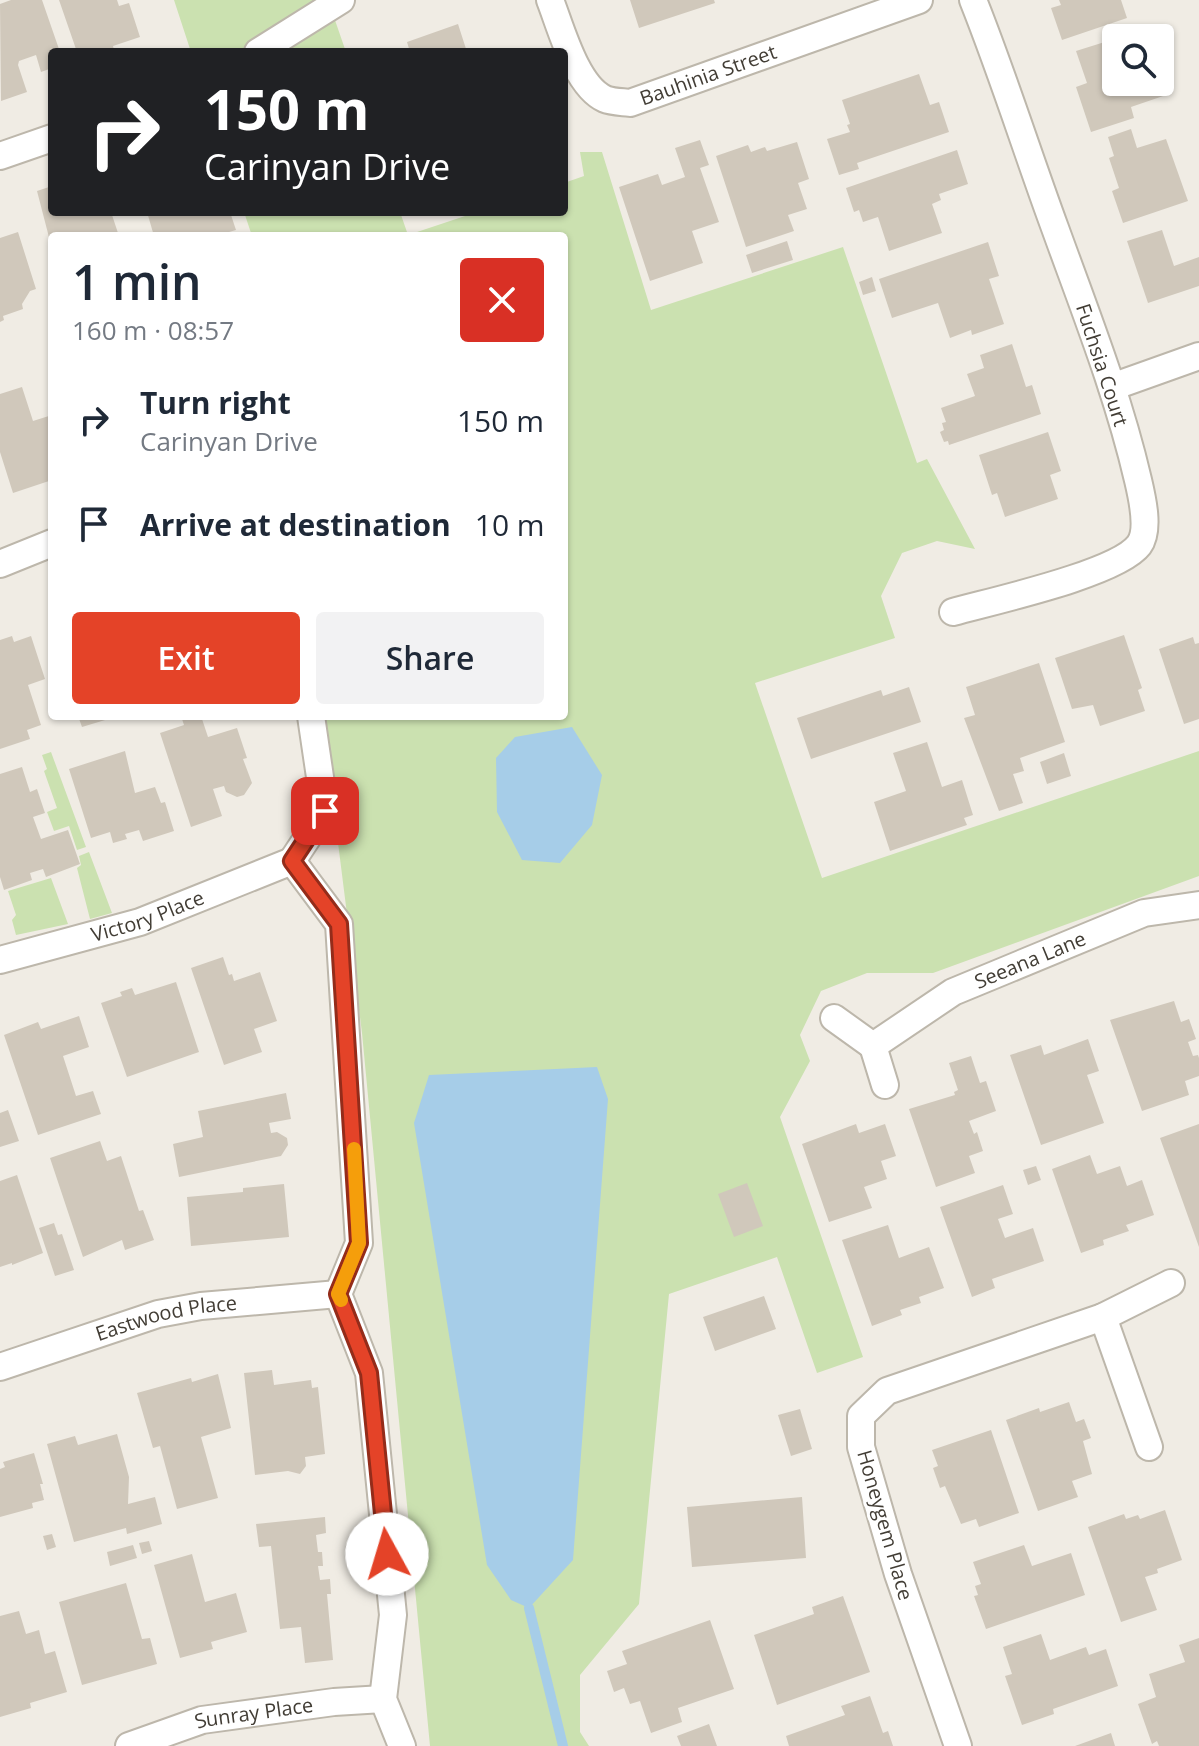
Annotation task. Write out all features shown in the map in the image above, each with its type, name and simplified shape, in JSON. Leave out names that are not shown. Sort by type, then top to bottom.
[{"type":"street","points":[[264,48],[341,0]]},
{"type":"street","name":"Bauhinia Street","points":[[550,0],[576,67],[590,87],[605,99],[630,103],[919,0]]},
{"type":"street","name":"Fuchsia Court","points":[[953,612],[1106,568],[1139,544],[1145,529],[1139,482],[1112,387],[1042,194],[1010,94],[973,0]]},
{"type":"street","points":[[0,156],[48,139]]},
{"type":"street","points":[[1112,387],[1199,356]]},
{"type":"street","points":[[0,564],[48,545]]},
{"type":"street","points":[[312,720],[325,811],[292,861],[339,924],[359,1243],[338,1294],[369,1373],[393,1615],[383,1699],[402,1746]]},
{"type":"street","name":"Victory Place","points":[[0,960],[140,922],[292,861]]},
{"type":"street","name":"Seeana Lane","points":[[873,1046],[953,992],[1144,913],[1199,905]]},
{"type":"street","points":[[834,1018],[873,1046],[885,1085]]},
{"type":"street","name":"Honeygem Place","points":[[958,1746],[898,1574],[861,1447],[861,1416],[887,1391],[1103,1317],[1171,1283]]},
{"type":"street","name":"Eastwood Place","points":[[0,1367],[158,1314],[201,1306],[338,1294]]},
{"type":"street","points":[[1103,1317],[1149,1447]]},
{"type":"street","name":"Sunray Place","points":[[129,1746],[202,1720],[334,1702],[383,1699]]},
{"type":"green space","points":[[174,0],[328,0],[345,48],[190,48]]},
{"type":"green space","points":[[580,152],[602,152],[651,310],[843,247],[917,463],[927,459],[975,549],[937,541],[902,553],[881,596],[895,638],[755,683],[822,878],[1199,751],[1199,876],[933,973],[867,973],[821,991],[800,1035],[810,1061],[780,1117],[863,1357],[817,1373],[777,1257],[669,1294],[639,1604],[580,1675],[580,1732],[589,1746],[430,1746],[362,1033],[323,720],[568,720],[568,232],[417,232],[465,216],[568,216],[568,182],[584,176]]},
{"type":"green space","points":[[245,216],[401,216],[407,232],[251,232]]},
{"type":"green space","points":[[51,752],[86,847],[77,850],[69,826],[54,831],[47,812],[57,808],[44,771],[47,769],[42,755]]},
{"type":"green space","points":[[89,852],[112,913],[90,919],[77,868],[81,865],[79,856]]},
{"type":"green space","points":[[51,878],[68,924],[16,935],[12,920],[16,915],[8,891]]},
{"type":"water","points":[[572,727],[602,775],[592,825],[560,863],[522,860],[497,812],[496,758],[515,737]]},
{"type":"water","points":[[597,1067],[608,1099],[573,1560],[529,1608],[511,1600],[487,1565],[414,1123],[429,1075]]},
{"type":"building","points":[[11,0],[42,0],[59,48],[48,48],[48,69],[41,72],[36,55],[19,61],[27,92],[1,101],[0,4]]},
{"type":"building","points":[[59,0],[117,0],[119,6],[129,3],[140,37],[114,48],[76,48]]},
{"type":"building","points":[[630,0],[714,0],[715,3],[639,28]]},
{"type":"building","points":[[1059,0],[1121,0],[1127,18],[1062,40],[1051,8],[1061,5]]},
{"type":"building","points":[[458,24],[466,48],[409,48],[407,42]]},
{"type":"building","points":[[1102,43],[1102,96],[1163,96],[1131,107],[1134,118],[1091,132],[1076,87],[1087,83],[1076,51]]},
{"type":"building","points":[[919,74],[930,105],[939,102],[949,132],[857,163],[859,169],[839,175],[827,139],[850,132],[842,100]]},
{"type":"building","points":[[1131,129],[1137,148],[1166,139],[1188,201],[1123,223],[1112,191],[1119,188],[1109,158],[1114,156],[1108,137]]},
{"type":"building","points":[[700,140],[709,165],[700,168],[719,222],[692,231],[703,263],[650,281],[619,187],[658,174],[662,185],[685,177],[675,148]]},
{"type":"building","points":[[797,142],[809,179],[798,183],[807,209],[788,215],[794,231],[746,247],[716,156],[748,145],[751,152],[765,147],[767,151]]},
{"type":"building","points":[[957,150],[968,184],[939,194],[941,200],[932,204],[942,233],[889,251],[878,217],[863,222],[859,210],[854,212],[846,188]]},
{"type":"building","points":[[48,187],[48,216],[112,216],[118,232],[48,233],[37,191]]},
{"type":"building","points":[[148,216],[231,216],[236,230],[229,232],[153,232]]},
{"type":"building","points":[[1162,230],[1174,266],[1199,257],[1199,286],[1148,303],[1127,241]]},
{"type":"building","points":[[18,232],[36,289],[30,291],[22,304],[23,309],[3,316],[4,320],[0,322],[0,238]]},
{"type":"building","points":[[787,241],[793,260],[752,273],[746,255]]},
{"type":"building","points":[[988,242],[999,276],[989,279],[1004,324],[972,335],[971,330],[950,338],[938,303],[892,318],[879,279]]},
{"type":"building","points":[[872,277],[876,291],[863,295],[859,282]]},
{"type":"building","points":[[1012,344],[1026,387],[1032,385],[1041,414],[949,445],[948,441],[944,442],[940,432],[944,430],[942,423],[946,422],[941,408],[975,396],[967,374],[984,368],[980,355]]},
{"type":"building","points":[[22,387],[33,421],[48,416],[48,481],[13,493],[0,452],[0,394]]},
{"type":"building","points":[[1048,432],[1061,471],[1050,475],[1058,499],[1005,517],[997,493],[992,495],[979,455]]},
{"type":"building","points":[[1124,635],[1142,688],[1138,690],[1145,711],[1100,726],[1093,705],[1072,709],[1055,658]]},
{"type":"building","points":[[12,636],[14,642],[31,636],[45,679],[28,685],[41,725],[27,730],[30,739],[0,749],[0,640]]},
{"type":"building","points":[[1193,637],[1195,644],[1199,643],[1199,719],[1184,724],[1159,649]]},
{"type":"building","points":[[1039,663],[1065,742],[1020,758],[1024,771],[1013,774],[1023,803],[999,811],[964,718],[975,715],[966,687]]},
{"type":"building","points":[[909,687],[921,722],[811,759],[797,718],[881,690],[883,696]]},
{"type":"building","points":[[79,720],[105,720],[82,727]]},
{"type":"building","points":[[182,720],[202,720],[208,737],[237,728],[252,783],[244,795],[237,797],[226,792],[224,786],[213,789],[222,816],[191,827],[160,733],[184,725]]},
{"type":"building","points":[[927,742],[942,787],[962,780],[973,815],[964,818],[967,825],[890,851],[874,802],[906,791],[893,753]]},
{"type":"building","points":[[125,751],[135,793],[155,787],[161,803],[165,802],[174,831],[143,841],[139,830],[125,834],[127,839],[113,843],[110,832],[91,838],[69,769]]},
{"type":"building","points":[[1064,753],[1071,776],[1047,784],[1040,762]]},
{"type":"building","points":[[22,767],[30,792],[37,789],[45,813],[33,817],[41,839],[68,830],[80,864],[46,877],[43,869],[30,873],[32,880],[4,890],[0,877],[0,774]]},
{"type":"building","points":[[223,957],[234,981],[260,972],[277,1021],[254,1029],[262,1052],[224,1065],[191,968]]},
{"type":"building","points":[[176,982],[199,1052],[127,1077],[101,1003],[122,996],[120,992],[132,988],[135,995]]},
{"type":"building","points":[[1174,1001],[1181,1022],[1189,1019],[1196,1039],[1188,1042],[1193,1056],[1198,1055],[1199,1058],[1199,1076],[1185,1081],[1189,1095],[1142,1111],[1110,1020]]},
{"type":"building","points":[[79,1016],[89,1047],[63,1056],[76,1096],[93,1091],[101,1114],[38,1135],[4,1035],[38,1022],[41,1029]]},
{"type":"building","points":[[1088,1039],[1099,1071],[1087,1075],[1104,1123],[1041,1145],[1010,1055],[1041,1045],[1044,1055]]},
{"type":"building","points":[[971,1056],[980,1083],[986,1081],[996,1111],[969,1121],[974,1134],[977,1132],[983,1151],[969,1156],[975,1173],[936,1187],[909,1109],[955,1095],[954,1092],[958,1090],[949,1063]]},
{"type":"building","points":[[286,1093],[291,1119],[269,1123],[271,1133],[277,1132],[287,1138],[288,1145],[281,1156],[179,1177],[173,1144],[203,1137],[198,1111]]},
{"type":"building","points":[[8,1110],[19,1141],[0,1147],[0,1113]]},
{"type":"building","points":[[856,1124],[859,1133],[885,1124],[896,1156],[881,1161],[887,1179],[864,1187],[872,1208],[829,1222],[802,1144]]},
{"type":"building","points":[[1199,1124],[1199,1247],[1160,1138]]},
{"type":"building","points":[[100,1141],[107,1161],[121,1156],[139,1211],[143,1210],[154,1240],[125,1250],[122,1240],[83,1257],[50,1158]]},
{"type":"building","points":[[1090,1155],[1097,1174],[1120,1166],[1127,1186],[1142,1180],[1154,1215],[1126,1225],[1129,1231],[1103,1240],[1104,1245],[1081,1253],[1052,1169]]},
{"type":"building","points":[[1036,1166],[1041,1180],[1028,1185],[1023,1170]]},
{"type":"building","points":[[17,1175],[43,1253],[0,1267],[0,1181]]},
{"type":"building","points":[[747,1183],[763,1226],[734,1237],[718,1194]]},
{"type":"building","points":[[284,1184],[289,1237],[191,1246],[187,1197],[243,1192],[243,1188]]},
{"type":"building","points":[[1003,1185],[1013,1214],[998,1219],[1005,1238],[1033,1228],[1044,1261],[992,1279],[995,1288],[972,1297],[940,1207]]},
{"type":"building","points":[[54,1223],[58,1235],[62,1234],[74,1270],[55,1276],[39,1228]]},
{"type":"building","points":[[888,1225],[899,1258],[929,1247],[944,1288],[919,1297],[921,1303],[900,1310],[902,1315],[872,1326],[842,1240]]},
{"type":"building","points":[[764,1296],[776,1329],[715,1351],[703,1317]]},
{"type":"building","points":[[272,1370],[274,1385],[311,1380],[312,1388],[318,1387],[325,1454],[305,1457],[306,1466],[300,1474],[288,1471],[255,1475],[244,1373]]},
{"type":"building","points":[[218,1374],[231,1428],[201,1437],[218,1498],[177,1509],[160,1446],[153,1448],[137,1393]]},
{"type":"building","points":[[1069,1402],[1076,1422],[1084,1419],[1091,1438],[1083,1441],[1092,1474],[1072,1481],[1078,1497],[1038,1511],[1006,1420],[1039,1408],[1040,1412]]},
{"type":"building","points":[[800,1409],[812,1449],[791,1456],[778,1415]]},
{"type":"building","points":[[991,1430],[1019,1513],[979,1527],[976,1519],[961,1524],[945,1486],[940,1488],[933,1468],[938,1466],[932,1450]]},
{"type":"building","points":[[117,1434],[129,1477],[128,1504],[155,1497],[162,1524],[127,1534],[126,1528],[74,1542],[47,1444],[75,1436],[78,1445]]},
{"type":"building","points":[[34,1453],[44,1500],[32,1503],[33,1508],[0,1517],[0,1469],[5,1467],[3,1462]]},
{"type":"building","points":[[802,1497],[806,1558],[692,1567],[687,1507]]},
{"type":"building","points":[[1165,1510],[1182,1560],[1145,1577],[1157,1610],[1121,1622],[1088,1527],[1124,1514],[1126,1519],[1138,1515],[1140,1519]]},
{"type":"building","points":[[325,1517],[326,1533],[316,1535],[318,1552],[322,1552],[323,1566],[318,1566],[320,1580],[330,1579],[331,1594],[327,1594],[333,1660],[305,1663],[301,1627],[280,1629],[271,1546],[259,1547],[256,1524]]},
{"type":"building","points":[[52,1534],[56,1547],[47,1550],[43,1536]]},
{"type":"building","points":[[149,1541],[152,1551],[142,1554],[139,1543]]},
{"type":"building","points":[[133,1545],[137,1558],[110,1566],[107,1552]]},
{"type":"building","points":[[1024,1545],[1032,1566],[1071,1553],[1085,1595],[986,1629],[974,1596],[978,1595],[975,1586],[981,1584],[973,1562]]},
{"type":"building","points":[[192,1554],[205,1602],[236,1593],[247,1632],[211,1642],[213,1649],[180,1658],[154,1565]]},
{"type":"building","points":[[126,1583],[142,1639],[150,1638],[157,1664],[82,1685],[59,1602]]},
{"type":"building","points":[[843,1596],[870,1672],[777,1705],[754,1635],[814,1614],[812,1607]]},
{"type":"building","points":[[19,1611],[26,1634],[39,1630],[45,1654],[55,1651],[67,1692],[30,1703],[31,1708],[0,1717],[0,1616]]},
{"type":"building","points":[[710,1620],[734,1689],[678,1708],[682,1722],[651,1733],[640,1701],[630,1704],[624,1688],[614,1692],[607,1671],[627,1664],[622,1651]]},
{"type":"building","points":[[1041,1634],[1050,1660],[1086,1647],[1089,1655],[1106,1649],[1118,1686],[1053,1709],[1054,1714],[1022,1725],[1005,1676],[1012,1674],[1003,1647]]},
{"type":"building","points":[[1199,1638],[1199,1746],[1159,1746],[1157,1741],[1152,1744],[1138,1704],[1156,1697],[1149,1674],[1185,1662],[1179,1645]]},
{"type":"building","points":[[870,1696],[883,1733],[888,1731],[893,1746],[789,1746],[786,1736],[845,1715],[841,1706]]},
{"type":"building","points":[[709,1724],[717,1746],[681,1746],[677,1736]]},
{"type":"building","points":[[1111,1733],[1115,1746],[1075,1746]]},
{"type":"waterway","points":[[529,1608],[563,1746]]},
{"type":"slow traffic","points":[[341,1300],[338,1294],[359,1243],[354,1149]]},
{"type":"route","points":[[325,811],[292,861],[339,924],[359,1243],[338,1294],[369,1373],[387,1554]]}]
